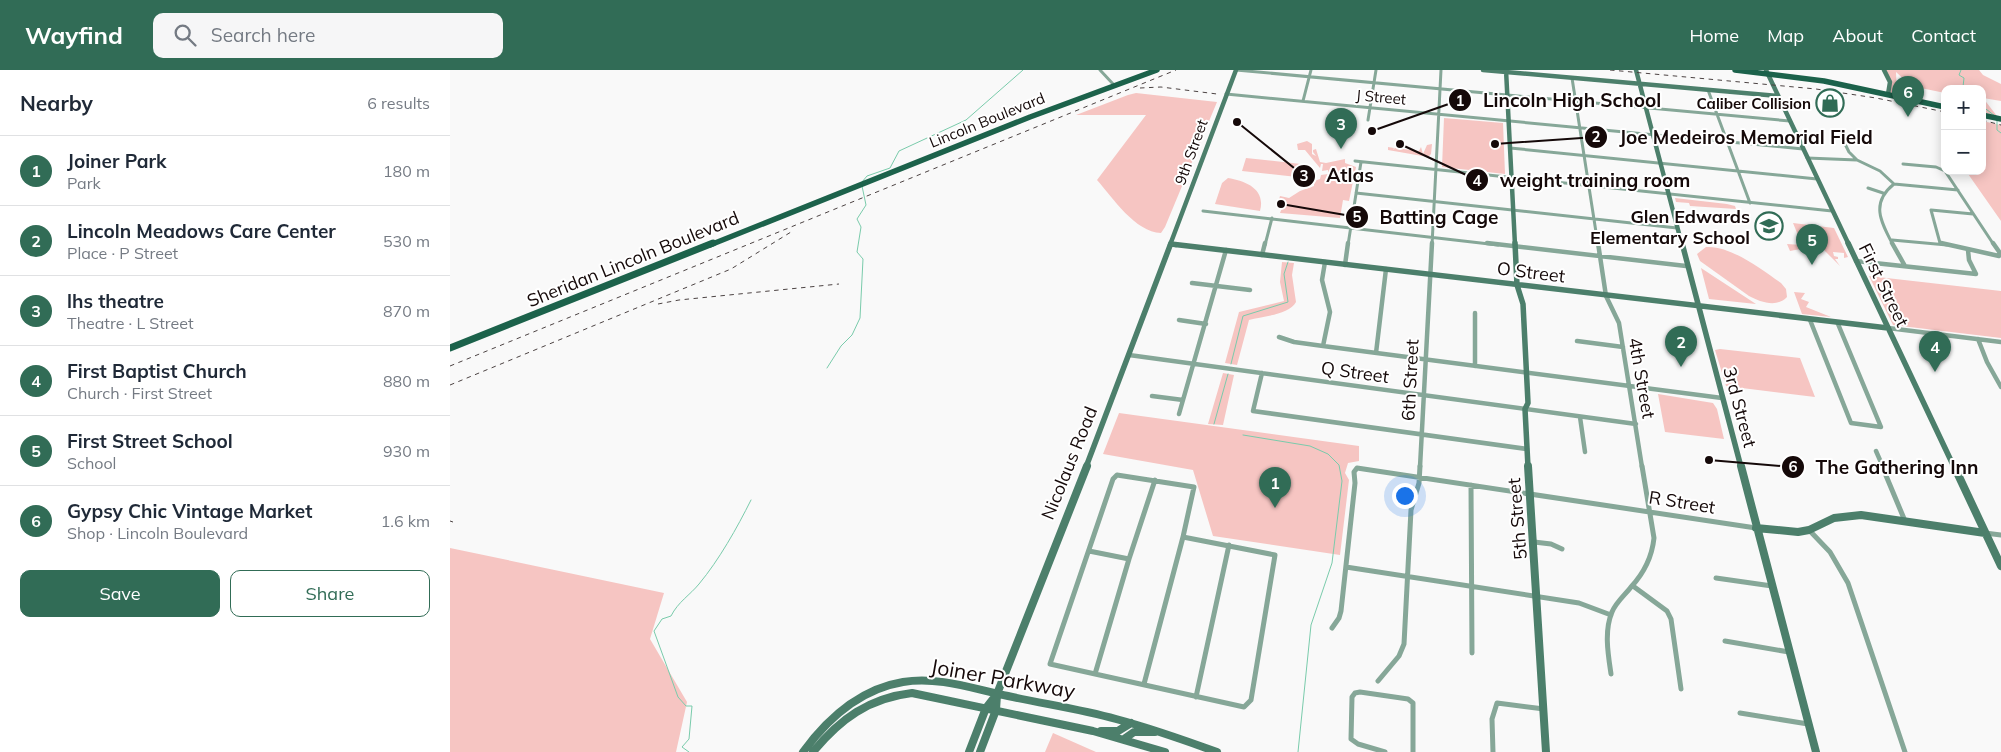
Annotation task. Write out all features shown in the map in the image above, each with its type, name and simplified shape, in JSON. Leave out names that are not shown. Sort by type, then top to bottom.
[{"type":"main road","name":"Lincoln Boulevard","points":[[827,197],[1157,70]]},
{"type":"main road","points":[[1736,70],[1766,71],[1814,79],[1941,106]]},
{"type":"main road","points":[[1986,116],[2001,119]]},
{"type":"main road","name":"Sheridan Lincoln Boulevard","points":[[450,348],[827,197]]},
{"type":"street","points":[[1100,70],[1114,85]]},
{"type":"street","points":[[1236,70],[1790,122]]},
{"type":"street","name":"9th Street","points":[[1171,244],[1236,70]]},
{"type":"street","points":[[1303,101],[1311,70]]},
{"type":"street","points":[[1368,120],[1376,70]]},
{"type":"street","name":"6th Street","points":[[1378,681],[1399,656],[1404,644],[1412,504],[1419,477],[1441,70]]},
{"type":"street","points":[[1483,70],[1778,96]]},
{"type":"street","name":"3rd Street","points":[[1636,70],[1686,266],[1816,752]]},
{"type":"street","points":[[1884,70],[1890,82],[1888,94]]},
{"type":"street","points":[[1506,71],[1514,246]]},
{"type":"street","name":"First Street","points":[[1766,71],[2001,566]]},
{"type":"street","name":"4th Street","points":[[1572,78],[1606,296],[1618,318],[1654,538],[1653,549],[1647,566],[1633,586],[1618,601],[1611,615],[1608,636],[1611,674]]},
{"type":"street","points":[[1708,90],[1750,203]]},
{"type":"street","name":"J Street","points":[[1226,94],[1803,149]]},
{"type":"street","points":[[1842,138],[1849,152],[1857,160],[1880,171],[1894,184],[1958,190]]},
{"type":"street","points":[[1510,148],[1817,179]]},
{"type":"street","points":[[1807,158],[1850,162],[1857,160]]},
{"type":"street","points":[[1355,161],[1832,212]]},
{"type":"street","points":[[1345,265],[1361,162]]},
{"type":"street","points":[[1902,164],[1941,170]]},
{"type":"street","points":[[1892,240],[1940,243],[1999,256],[2000,253],[1948,175]]},
{"type":"street","points":[[1894,184],[1883,193],[1878,204],[1892,240],[1905,266]]},
{"type":"street","points":[[1868,188],[1883,193]]},
{"type":"street","points":[[1356,193],[1677,228]]},
{"type":"street","points":[[1203,210],[1686,266]]},
{"type":"street","points":[[1940,243],[1931,210],[1973,214]]},
{"type":"street","points":[[1262,255],[1272,218]]},
{"type":"street","name":"O Street","points":[[1171,244],[1838,324],[1888,328]]},
{"type":"street","name":"Nicolaus Road","points":[[969,752],[997,694],[1171,244]]},
{"type":"street","name":"5th Street","points":[[1514,246],[1517,285],[1523,304],[1528,403],[1525,409],[1529,494],[1538,597],[1546,752]]},
{"type":"street","points":[[1178,414],[1206,324],[1226,250]]},
{"type":"street","points":[[1856,261],[1976,274],[1969,260],[1968,250]]},
{"type":"street","points":[[1323,346],[1330,312],[1322,280],[1325,262]]},
{"type":"street","points":[[1376,353],[1386,270]]},
{"type":"street","points":[[1192,283],[1250,290]]},
{"type":"street","points":[[1475,313],[1475,366]]},
{"type":"street","points":[[1179,320],[1206,324]]},
{"type":"street","points":[[1810,320],[1851,423],[1881,427],[1838,324]]},
{"type":"street","points":[[1888,328],[2001,342]]},
{"type":"street","points":[[1279,337],[1294,342],[1323,346],[1722,398]]},
{"type":"street","points":[[1978,339],[1984,349],[1987,362],[2001,387]]},
{"type":"street","points":[[1577,341],[1623,347]]},
{"type":"street","name":"Q Street","points":[[1129,354],[1636,424]]},
{"type":"street","points":[[1262,373],[1254,411],[1527,449]]},
{"type":"street","points":[[1152,396],[1183,400]]},
{"type":"street","points":[[1580,417],[1585,452]]},
{"type":"street","points":[[1876,451],[1905,521]]},
{"type":"street","name":"R Street","points":[[1346,566],[1355,483],[1354,472],[1356,468],[1788,533],[1809,530],[1834,518],[1847,515],[1905,521],[2001,535]]},
{"type":"street","points":[[1144,684],[1183,537],[1194,487],[1117,475],[1113,479],[1050,664],[1244,708],[1251,700],[1275,555],[1183,537]]},
{"type":"street","points":[[1095,674],[1129,558],[1155,480]]},
{"type":"street","points":[[1471,485],[1472,653]]},
{"type":"street","points":[[1809,530],[1830,552],[1848,583],[1905,752]]},
{"type":"street","points":[[1534,542],[1551,544],[1562,549]]},
{"type":"street","points":[[1196,697],[1229,546]]},
{"type":"street","points":[[1089,551],[1129,558]]},
{"type":"street","points":[[1332,628],[1339,618],[1341,611],[1346,566],[1579,604],[1611,615]]},
{"type":"street","points":[[1716,578],[1772,586]]},
{"type":"street","points":[[1633,586],[1667,611],[1671,619],[1682,689]]},
{"type":"street","points":[[1724,641],[1789,652]]},
{"type":"street","name":"Joiner Parkway","points":[[803,752],[819,730],[832,717],[861,697],[901,682],[942,678],[997,694],[1090,712],[1131,723],[1216,752]]},
{"type":"street","points":[[1385,752],[1358,744],[1351,739],[1352,697],[1355,693],[1360,692],[1408,699],[1413,703],[1413,752]]},
{"type":"street","name":"Joiner Parkway","points":[[813,752],[826,735],[849,714],[875,700],[900,694],[922,694],[1092,731],[1165,752]]},
{"type":"street","points":[[1493,752],[1493,713],[1494,706],[1497,703],[1544,709]]},
{"type":"street","name":"Nicolaus Road","points":[[980,752],[991,709]]},
{"type":"street","points":[[1740,713],[1808,724]]},
{"type":"street","points":[[1092,731],[1118,731],[1131,723]]},
{"type":"street","points":[[1124,739],[1134,732],[1161,732]]},
{"type":"shaded area","points":[[1884,70],[1979,70],[1983,75],[2001,84],[2001,101],[1986,98],[1986,85],[1941,85],[1941,92],[1911,86],[1896,72],[1897,96],[1890,94],[1891,82]]},
{"type":"shaded area","points":[[1136,93],[1217,102],[1161,233],[1142,227],[1134,221],[1097,180],[1146,115],[1076,115]]},
{"type":"shaded area","points":[[1986,102],[1997,116],[1986,113]]},
{"type":"shaded area","points":[[1444,118],[1503,123],[1505,174],[1442,167]]},
{"type":"shaded area","points":[[1986,122],[2001,125],[2001,221],[1969,175],[1986,175]]},
{"type":"shaded area","points":[[1307,141],[1312,144],[1312,154],[1316,156],[1313,150],[1316,149],[1320,162],[1326,163],[1345,159],[1345,163],[1356,167],[1349,201],[1343,200],[1340,218],[1280,213],[1282,208],[1277,207],[1280,196],[1289,198],[1300,191],[1314,186],[1314,181],[1320,179],[1321,175],[1328,174],[1328,170],[1322,171],[1323,164],[1321,164],[1320,168],[1305,150],[1298,150],[1297,144]]},
{"type":"shaded area","points":[[1432,144],[1431,154],[1428,157],[1388,150],[1388,147],[1394,148],[1393,150],[1395,148],[1419,151],[1421,147],[1423,154],[1427,145]]},
{"type":"shaded area","points":[[1246,158],[1301,164],[1297,177],[1242,171]]},
{"type":"shaded area","points":[[1228,178],[1241,181],[1253,187],[1260,197],[1260,211],[1215,204],[1222,183]]},
{"type":"shaded area","points":[[1675,198],[1727,204],[1735,206],[1736,209],[1690,206],[1689,203],[1676,202]]},
{"type":"shaded area","points":[[1793,223],[1834,228],[1848,257],[1844,258],[1844,253],[1833,252],[1834,256],[1838,257],[1838,259],[1835,259],[1840,266],[1823,249],[1816,251],[1811,247],[1790,251],[1787,244],[1802,245]]},
{"type":"shaded area","points":[[1706,247],[1725,250],[1755,265],[1781,283],[1786,289],[1787,297],[1778,302],[1768,303],[1749,296],[1700,261],[1697,254]]},
{"type":"shaded area","points":[[1282,262],[1294,263],[1292,275],[1296,302],[1288,310],[1249,320],[1237,365],[1225,363],[1239,312],[1284,301],[1280,282]]},
{"type":"shaded area","points":[[1701,268],[1756,304],[1709,299]]},
{"type":"shaded area","points":[[1869,276],[2001,291],[2001,338],[1893,325]]},
{"type":"shaded area","points":[[1794,292],[1805,293],[1801,299],[1809,302],[1806,307],[1831,317],[1802,314]]},
{"type":"shaded area","points":[[1715,350],[1800,358],[1815,397],[1726,386]]},
{"type":"shaded area","points":[[1223,373],[1234,375],[1223,425],[1208,424]]},
{"type":"shaded area","points":[[1658,394],[1713,403],[1717,409],[1724,439],[1665,432]]},
{"type":"shaded area","points":[[1119,413],[1359,446],[1359,461],[1348,463],[1345,473],[1349,480],[1340,555],[1213,536],[1193,470],[1103,454]]},
{"type":"shaded area","points":[[450,548],[664,593],[650,639],[687,702],[676,752],[450,752]]},
{"type":"shaded area","points":[[1053,733],[1096,752],[1045,752]]},
{"type":"waterway","points":[[862,182],[867,176],[890,168],[899,151],[966,120],[1023,70]]},
{"type":"waterway","points":[[1961,70],[1959,75],[1964,78],[1963,85]]},
{"type":"waterway","points":[[1986,109],[1995,116]]},
{"type":"waterway","points":[[1997,120],[1997,130],[2001,133]]},
{"type":"waterway","points":[[827,368],[841,346],[852,335],[860,318],[863,259],[857,252],[861,227],[857,219],[866,205],[862,186]]},
{"type":"waterway","points":[[1231,364],[1243,316],[1288,302],[1284,274],[1288,262]]},
{"type":"waterway","points":[[1214,424],[1228,374]]},
{"type":"waterway","points":[[1243,435],[1310,446],[1328,454],[1339,465],[1342,481],[1332,563],[1311,625],[1298,752]]},
{"type":"waterway","points":[[689,752],[682,747],[689,739],[692,706],[686,706],[678,697],[654,631],[662,619],[671,616],[714,565],[751,500]]},
{"type":"railway","points":[[450,366],[1176,70]]},
{"type":"railway","points":[[1610,70],[1816,89],[1876,98],[1941,111]]},
{"type":"railway","points":[[1140,88],[1161,87],[1217,94]]},
{"type":"railway","points":[[1986,121],[2001,125]]},
{"type":"railway","points":[[450,385],[731,269],[791,232]]},
{"type":"railway","points":[[658,304],[679,300],[839,284]]},
{"type":"place","name":"Caliber Collision","points":[[1830,103]]},
{"type":"place","name":"Gypsy Chic Vintage Market","points":[[1908,117]]},
{"type":"place","name":"Atlas","points":[[1237,122]]},
{"type":"place","name":"Lincoln High School","points":[[1372,131]]},
{"type":"place","name":"weight training room","points":[[1400,144]]},
{"type":"place","name":"Joe Medeiros Memorial Field","points":[[1495,144]]},
{"type":"place","name":"lhs theatre","points":[[1341,149]]},
{"type":"place","name":"Batting Cage","points":[[1281,204]]},
{"type":"place","name":"Glen Edwards Elementary School","points":[[1769,226]]},
{"type":"place","name":"First Street School","points":[[1812,265]]},
{"type":"place","name":"Lincoln Meadows Care Center","points":[[1681,367]]},
{"type":"place","name":"First Baptist Church","points":[[1935,372]]},
{"type":"place","name":"The Gathering Inn","points":[[1709,460]]},
{"type":"place","name":"Joiner Park","points":[[1275,508]]}]
